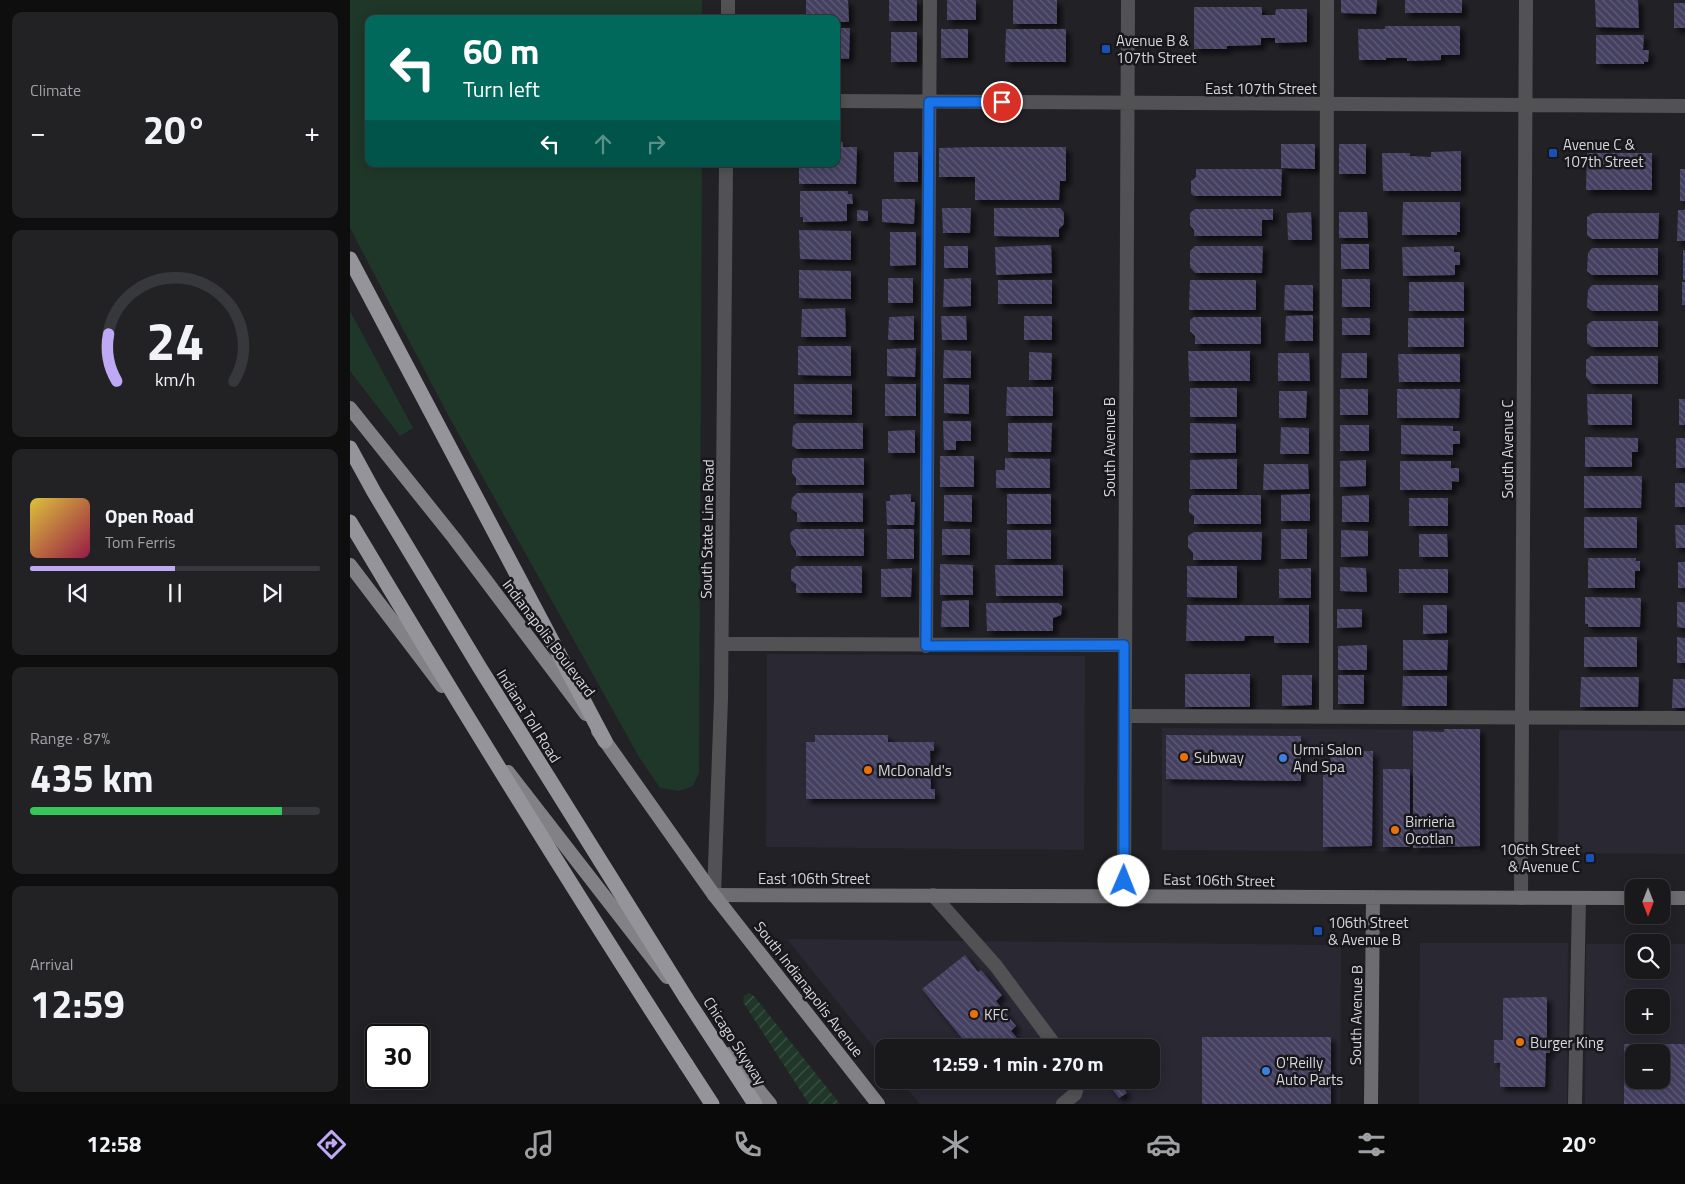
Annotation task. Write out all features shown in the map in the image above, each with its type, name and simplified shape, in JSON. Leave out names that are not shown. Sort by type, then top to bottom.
[{"type":"highway","points":[[350,259],[605,741]]},
{"type":"highway","name":"Indiana Toll Road","points":[[350,448],[374,492],[480,668],[686,998]]},
{"type":"highway","points":[[350,522],[466,716],[600,932],[712,1104]]},
{"type":"highway","name":"Chicago Skyway","points":[[686,998],[755,1104]]},
{"type":"main road","name":"Indianapolis Boulevard","points":[[350,408],[454,538],[605,741],[714,895]]},
{"type":"main road","points":[[350,565],[640,945],[770,1104]]},
{"type":"main road","name":"East 106th Street","points":[[714,895],[933,894],[1625,898]]},
{"type":"main road","name":"South Indianapolis Avenue","points":[[714,895],[878,1104]]},
{"type":"main road","name":"South Avenue B","points":[[1371,1104],[1373,897]]},
{"type":"main road","points":[[1670,898],[1685,898]]},
{"type":"street","points":[[728,0],[728,15]]},
{"type":"street","points":[[926,646],[930,0]]},
{"type":"street","name":"South Avenue B","points":[[1124,895],[1128,0]]},
{"type":"street","points":[[1326,716],[1327,0]]},
{"type":"street","name":"South Avenue C","points":[[1521,898],[1526,0]]},
{"type":"street","name":"East 107th Street","points":[[840,101],[1685,106]]},
{"type":"street","name":"South State Line Road","points":[[714,895],[722,644],[726,167]]},
{"type":"street","points":[[722,644],[1124,645]]},
{"type":"street","points":[[1125,716],[1685,718]]},
{"type":"street","points":[[933,894],[996,966],[1050,1039]]},
{"type":"street","points":[[1575,1104],[1579,898]]},
{"type":"street","points":[[1063,1104],[1075,1094],[1077,1089]]},
{"type":"shaded area","points":[[767,654],[1085,656],[1084,850],[766,847]]},
{"type":"shaded area","points":[[1162,728],[1481,730],[1481,852],[1162,850]]},
{"type":"shaded area","points":[[1559,730],[1685,731],[1685,854],[1558,853]]},
{"type":"shaded area","points":[[787,939],[1341,945],[1340,1104],[920,1104],[908,1089],[1160,1089],[1160,1039],[875,1039],[875,1049]]},
{"type":"shaded area","points":[[1420,943],[1568,943],[1567,1104],[1419,1104]]},
{"type":"shaded area","points":[[1586,944],[1625,944],[1625,979],[1670,979],[1670,944],[1685,944],[1685,1104],[1585,1104]]},
{"type":"green space","points":[[350,0],[702,0],[702,15],[365,15],[365,167],[702,167],[699,773],[693,786],[679,791],[660,788],[639,757],[447,413],[350,228]]},
{"type":"green space","points":[[350,311],[413,428],[400,436],[350,371]]},
{"type":"green space","points":[[749,993],[754,996],[840,1104],[809,1104],[743,1002],[744,996]]},
{"type":"building","points":[[806,0],[848,0],[849,22],[840,22],[840,15],[806,15]]},
{"type":"building","points":[[889,0],[917,0],[917,21],[889,21]]},
{"type":"building","points":[[947,0],[976,0],[976,20],[947,20]]},
{"type":"building","points":[[1013,0],[1057,0],[1057,24],[1013,24]]},
{"type":"building","points":[[1341,0],[1377,0],[1376,14],[1341,13]]},
{"type":"building","points":[[1405,0],[1462,0],[1462,13],[1405,13]]},
{"type":"building","points":[[1595,0],[1638,0],[1639,28],[1596,27]]},
{"type":"building","points":[[1674,3],[1685,3],[1685,28],[1674,28]]},
{"type":"building","points":[[1194,7],[1262,7],[1262,15],[1275,15],[1276,9],[1307,9],[1307,42],[1275,43],[1275,38],[1261,38],[1261,45],[1227,46],[1227,49],[1194,49]]},
{"type":"building","points":[[1385,26],[1460,26],[1460,55],[1441,55],[1441,60],[1407,61],[1407,58],[1386,58],[1386,60],[1359,60],[1358,29],[1385,29]]},
{"type":"building","points":[[840,28],[850,28],[849,59],[840,58]]},
{"type":"building","points":[[941,29],[968,29],[968,58],[941,58]]},
{"type":"building","points":[[1006,29],[1066,29],[1066,62],[1005,62]]},
{"type":"building","points":[[891,32],[917,32],[917,62],[891,62]]},
{"type":"building","points":[[1596,35],[1644,35],[1643,50],[1649,50],[1648,62],[1644,62],[1644,64],[1596,64]]},
{"type":"building","points":[[840,142],[843,142],[843,147],[857,147],[856,184],[799,184],[799,167],[840,167]]},
{"type":"building","points":[[1281,144],[1315,144],[1315,169],[1281,168]]},
{"type":"building","points":[[1339,144],[1366,144],[1366,174],[1339,174]]},
{"type":"building","points":[[1066,147],[1066,181],[1060,181],[1059,200],[975,200],[975,177],[939,177],[939,148]]},
{"type":"building","points":[[1461,151],[1461,191],[1383,191],[1382,153],[1410,153],[1410,156],[1431,157],[1431,152]]},
{"type":"building","points":[[894,152],[918,152],[918,182],[894,182]]},
{"type":"building","points":[[1587,153],[1652,153],[1652,190],[1586,190]]},
{"type":"building","points":[[1196,169],[1282,169],[1281,196],[1194,196],[1191,193],[1191,181],[1196,177]]},
{"type":"building","points":[[1680,169],[1685,169],[1685,201],[1680,201]]},
{"type":"building","points":[[800,191],[848,191],[848,194],[852,194],[853,204],[847,204],[847,221],[803,222],[803,217],[800,217]]},
{"type":"building","points":[[882,199],[915,199],[914,224],[882,222]]},
{"type":"building","points":[[1403,202],[1460,202],[1460,232],[1457,232],[1457,235],[1402,235]]},
{"type":"building","points":[[942,208],[971,208],[970,233],[943,233]]},
{"type":"building","points":[[994,208],[1060,208],[1064,213],[1064,224],[1059,229],[1059,237],[994,236]]},
{"type":"building","points":[[1195,209],[1273,209],[1273,220],[1262,220],[1262,236],[1194,236],[1194,230],[1190,225],[1190,213]]},
{"type":"building","points":[[857,210],[868,211],[868,221],[857,221]]},
{"type":"building","points":[[1678,210],[1685,210],[1685,241],[1677,241]]},
{"type":"building","points":[[1311,212],[1312,240],[1288,240],[1287,213]]},
{"type":"building","points":[[1339,212],[1367,212],[1368,238],[1339,238]]},
{"type":"building","points":[[1593,213],[1659,213],[1658,239],[1592,239],[1587,235],[1587,217]]},
{"type":"building","points":[[799,230],[851,231],[851,260],[800,259]]},
{"type":"building","points":[[890,232],[916,232],[916,265],[890,266]]},
{"type":"building","points":[[1341,244],[1369,244],[1369,269],[1341,269]]},
{"type":"building","points":[[1051,245],[1052,273],[996,275],[995,247]]},
{"type":"building","points":[[944,246],[968,246],[968,268],[944,268]]},
{"type":"building","points":[[1195,246],[1263,246],[1262,273],[1195,273],[1190,267],[1190,251]]},
{"type":"building","points":[[1454,246],[1454,252],[1460,252],[1460,265],[1455,265],[1455,275],[1403,276],[1402,247]]},
{"type":"building","points":[[1592,248],[1658,248],[1658,275],[1592,275],[1587,271],[1588,253]]},
{"type":"building","points":[[1683,250],[1685,250],[1685,280],[1683,280]]},
{"type":"building","points":[[799,270],[851,271],[851,299],[799,298]]},
{"type":"building","points":[[888,278],[913,278],[913,303],[888,303]]},
{"type":"building","points":[[971,278],[971,306],[943,307],[944,279]]},
{"type":"building","points":[[1342,279],[1370,279],[1370,307],[1342,307]]},
{"type":"building","points":[[998,280],[1052,280],[1052,304],[998,304]]},
{"type":"building","points":[[1190,280],[1256,280],[1256,310],[1189,310]]},
{"type":"building","points":[[1409,282],[1464,282],[1464,311],[1409,311]]},
{"type":"building","points":[[1682,282],[1685,282],[1685,305],[1682,305]]},
{"type":"building","points":[[1285,285],[1313,285],[1313,311],[1284,310]]},
{"type":"building","points":[[1592,285],[1658,285],[1658,311],[1592,311],[1587,307],[1588,290]]},
{"type":"building","points":[[845,308],[846,337],[801,337],[802,309]]},
{"type":"building","points":[[1313,315],[1313,341],[1285,341],[1286,316]]},
{"type":"building","points":[[914,316],[914,340],[888,340],[889,317]]},
{"type":"building","points":[[941,316],[966,316],[967,340],[942,340]]},
{"type":"building","points":[[1024,316],[1052,316],[1052,340],[1024,340]]},
{"type":"building","points":[[1194,317],[1261,317],[1261,344],[1195,344],[1195,336],[1190,331],[1190,320]]},
{"type":"building","points":[[1342,318],[1370,318],[1370,335],[1342,335]]},
{"type":"building","points":[[1408,318],[1464,318],[1464,347],[1408,347]]},
{"type":"building","points":[[1592,321],[1658,321],[1658,347],[1592,347],[1587,343],[1587,325]]},
{"type":"building","points":[[798,346],[851,346],[851,376],[798,375]]},
{"type":"building","points":[[916,348],[915,377],[887,376],[887,349]]},
{"type":"building","points":[[944,350],[971,351],[971,378],[943,378]]},
{"type":"building","points":[[1188,351],[1250,351],[1250,381],[1189,381]]},
{"type":"building","points":[[1029,352],[1052,353],[1051,380],[1029,380]]},
{"type":"building","points":[[1278,353],[1309,353],[1310,381],[1278,381]]},
{"type":"building","points":[[1342,353],[1367,353],[1367,378],[1341,378]]},
{"type":"building","points":[[1398,354],[1460,354],[1460,382],[1399,382]]},
{"type":"building","points":[[1591,356],[1658,356],[1658,384],[1592,384],[1586,377],[1586,360]]},
{"type":"building","points":[[794,384],[852,384],[852,415],[794,414]]},
{"type":"building","points":[[885,384],[916,384],[916,416],[885,416]]},
{"type":"building","points":[[944,384],[969,385],[969,414],[944,413]]},
{"type":"building","points":[[1007,387],[1053,387],[1053,416],[1006,416]]},
{"type":"building","points":[[1190,388],[1237,388],[1237,417],[1190,417]]},
{"type":"building","points":[[1340,389],[1368,389],[1368,415],[1340,415]]},
{"type":"building","points":[[1397,389],[1460,389],[1459,418],[1397,418]]},
{"type":"building","points":[[1279,391],[1307,391],[1306,418],[1279,418]]},
{"type":"building","points":[[1587,394],[1632,394],[1632,425],[1588,425]]},
{"type":"building","points":[[1679,399],[1685,399],[1685,425],[1679,425]]},
{"type":"building","points":[[943,421],[971,421],[971,441],[956,441],[956,450],[944,450]]},
{"type":"building","points":[[797,423],[863,423],[863,449],[797,449],[792,446],[793,426]]},
{"type":"building","points":[[1008,423],[1052,423],[1051,452],[1008,452]]},
{"type":"building","points":[[1190,423],[1236,424],[1236,453],[1190,453]]},
{"type":"building","points":[[1340,425],[1369,425],[1369,451],[1340,451]]},
{"type":"building","points":[[1401,425],[1453,426],[1453,431],[1460,431],[1460,444],[1453,444],[1453,455],[1401,454]]},
{"type":"building","points":[[1281,427],[1309,428],[1309,454],[1280,454]]},
{"type":"building","points":[[915,430],[915,453],[888,453],[888,431]]},
{"type":"building","points":[[1585,437],[1638,438],[1638,452],[1632,452],[1632,467],[1585,467]]},
{"type":"building","points":[[1676,438],[1685,438],[1685,468],[1676,468]]},
{"type":"building","points":[[940,456],[974,456],[974,487],[940,487]]},
{"type":"building","points":[[795,458],[864,458],[864,485],[796,485],[796,478],[792,473],[792,461]]},
{"type":"building","points":[[1005,458],[1050,459],[1050,488],[996,488],[996,470],[1005,470]]},
{"type":"building","points":[[1237,459],[1237,489],[1190,489],[1190,460]]},
{"type":"building","points":[[1366,460],[1366,486],[1340,487],[1340,461]]},
{"type":"building","points":[[1400,461],[1451,461],[1451,468],[1459,468],[1459,482],[1452,481],[1452,490],[1400,490]]},
{"type":"building","points":[[1264,464],[1308,464],[1309,489],[1263,490]]},
{"type":"building","points":[[1584,476],[1642,476],[1641,508],[1584,508]]},
{"type":"building","points":[[1675,483],[1685,483],[1685,507],[1675,507]]},
{"type":"building","points":[[797,493],[863,493],[863,522],[797,522],[797,513],[791,508],[792,498]]},
{"type":"building","points":[[911,494],[911,502],[915,502],[914,525],[887,525],[886,501],[890,501],[890,495]]},
{"type":"building","points":[[1007,494],[1051,494],[1051,524],[1007,524]]},
{"type":"building","points":[[1310,494],[1310,521],[1281,521],[1281,495]]},
{"type":"building","points":[[944,495],[972,495],[972,522],[944,521]]},
{"type":"building","points":[[1192,495],[1261,495],[1261,524],[1194,524],[1194,516],[1189,512],[1189,500]]},
{"type":"building","points":[[1369,495],[1369,522],[1342,522],[1342,496]]},
{"type":"building","points":[[1409,498],[1448,498],[1448,526],[1409,526]]},
{"type":"building","points":[[1584,517],[1637,517],[1637,548],[1584,548]]},
{"type":"building","points":[[1675,525],[1685,525],[1685,548],[1676,548]]},
{"type":"building","points":[[795,529],[864,529],[864,556],[796,556],[796,551],[791,544],[790,533]]},
{"type":"building","points":[[887,529],[914,529],[914,559],[887,559]]},
{"type":"building","points":[[942,529],[970,529],[970,555],[942,555]]},
{"type":"building","points":[[1281,529],[1307,529],[1307,559],[1281,559]]},
{"type":"building","points":[[1007,530],[1051,530],[1051,559],[1007,559]]},
{"type":"building","points":[[1341,530],[1368,531],[1368,556],[1341,557]]},
{"type":"building","points":[[1194,532],[1262,532],[1261,560],[1193,560],[1193,553],[1188,547],[1188,536]]},
{"type":"building","points":[[1419,534],[1447,534],[1448,557],[1419,557]]},
{"type":"building","points":[[1588,558],[1636,558],[1636,561],[1640,561],[1640,571],[1635,571],[1635,588],[1588,588]]},
{"type":"building","points":[[1678,562],[1685,562],[1685,588],[1678,588]]},
{"type":"building","points":[[940,564],[973,565],[973,595],[940,595]]},
{"type":"building","points":[[995,565],[1063,565],[1063,596],[996,596]]},
{"type":"building","points":[[796,566],[862,566],[862,593],[796,593],[796,584],[791,580],[791,570]]},
{"type":"building","points":[[1187,566],[1237,566],[1237,598],[1187,597]]},
{"type":"building","points":[[1340,567],[1366,568],[1367,592],[1340,591]]},
{"type":"building","points":[[912,568],[911,597],[881,597],[881,569]]},
{"type":"building","points":[[1311,568],[1311,598],[1279,598],[1279,569]]},
{"type":"building","points":[[1399,569],[1448,569],[1448,593],[1399,593]]},
{"type":"building","points":[[1585,597],[1641,598],[1640,627],[1588,627],[1588,624],[1585,624]]},
{"type":"building","points":[[969,600],[969,627],[941,627],[942,601]]},
{"type":"building","points":[[1677,602],[1685,602],[1685,628],[1677,627]]},
{"type":"building","points":[[986,603],[1058,603],[1062,606],[1061,615],[1053,618],[1053,631],[987,631]]},
{"type":"building","points":[[1187,605],[1309,605],[1309,643],[1274,643],[1274,636],[1245,636],[1244,641],[1186,641]]},
{"type":"building","points":[[1423,605],[1447,605],[1447,633],[1423,634]]},
{"type":"building","points":[[1337,609],[1362,609],[1362,627],[1337,628]]},
{"type":"building","points":[[1584,637],[1637,637],[1637,667],[1584,667]]},
{"type":"building","points":[[1677,637],[1685,638],[1685,663],[1677,663]]},
{"type":"building","points":[[1403,640],[1448,640],[1447,670],[1403,670]]},
{"type":"building","points":[[1367,645],[1367,670],[1338,670],[1338,646]]},
{"type":"building","points":[[1185,674],[1250,674],[1250,707],[1185,707]]},
{"type":"building","points":[[1282,675],[1312,675],[1312,705],[1282,706]]},
{"type":"building","points":[[1338,675],[1364,675],[1364,704],[1338,704]]},
{"type":"building","points":[[1403,676],[1447,676],[1447,706],[1402,706]]},
{"type":"building","points":[[1581,677],[1639,677],[1638,707],[1580,707]]},
{"type":"building","points":[[1673,679],[1685,679],[1685,708],[1672,708]]},
{"type":"building","points":[[1444,729],[1480,729],[1480,846],[1413,848],[1413,731],[1444,732]]},
{"type":"building","name":"McDonald's","points":[[815,735],[888,735],[888,742],[934,742],[934,751],[930,751],[931,789],[935,789],[935,799],[806,799],[806,742],[815,742]]},
{"type":"building","points":[[1166,735],[1301,736],[1301,781],[1166,779]]},
{"type":"building","points":[[1373,751],[1372,846],[1323,847],[1323,764],[1330,764],[1330,752]]},
{"type":"building","points":[[1383,769],[1410,769],[1410,847],[1383,847]]},
{"type":"building","name":"KFC","points":[[965,955],[978,972],[981,970],[1002,995],[996,1001],[1016,1026],[1011,1031],[1018,1039],[963,1039],[922,989]]},
{"type":"building","name":"Burger King","points":[[1547,997],[1547,1043],[1550,1043],[1550,1053],[1546,1053],[1545,1087],[1500,1087],[1500,1063],[1494,1063],[1494,1040],[1503,1040],[1503,998]]},
{"type":"building","name":"O'Reilly Auto Parts","points":[[1202,1037],[1331,1037],[1331,1104],[1202,1104]]},
{"type":"building","points":[[1624,1044],[1625,1089],[1670,1089],[1670,1044],[1685,1044],[1685,1104],[1624,1104]]},
{"type":"building","points":[[1112,1089],[1124,1089],[1127,1093],[1119,1098]]},
{"type":"place","name":"Avenue B & 107th Street","points":[[1106,49]]},
{"type":"place","name":"Avenue C & 107th Street","points":[[1553,153]]},
{"type":"place","name":"Subway","points":[[1184,757]]},
{"type":"place","name":"Urmi Salon And Spa","points":[[1283,758]]},
{"type":"place","name":"McDonald's","points":[[868,770]]},
{"type":"place","name":"Birrieria Ocotlan","points":[[1395,830]]},
{"type":"place","name":"106th Street & Avenue C","points":[[1590,858]]},
{"type":"place","name":"106th Street & Avenue B","points":[[1318,931]]},
{"type":"place","name":"KFC","points":[[974,1014]]},
{"type":"place","name":"Burger King","points":[[1520,1042]]},
{"type":"place","name":"O'Reilly Auto Parts","points":[[1266,1071]]},
{"type":"route","points":[[1002,102],[929,102],[926,646],[1124,645],[1124,881]]}]
